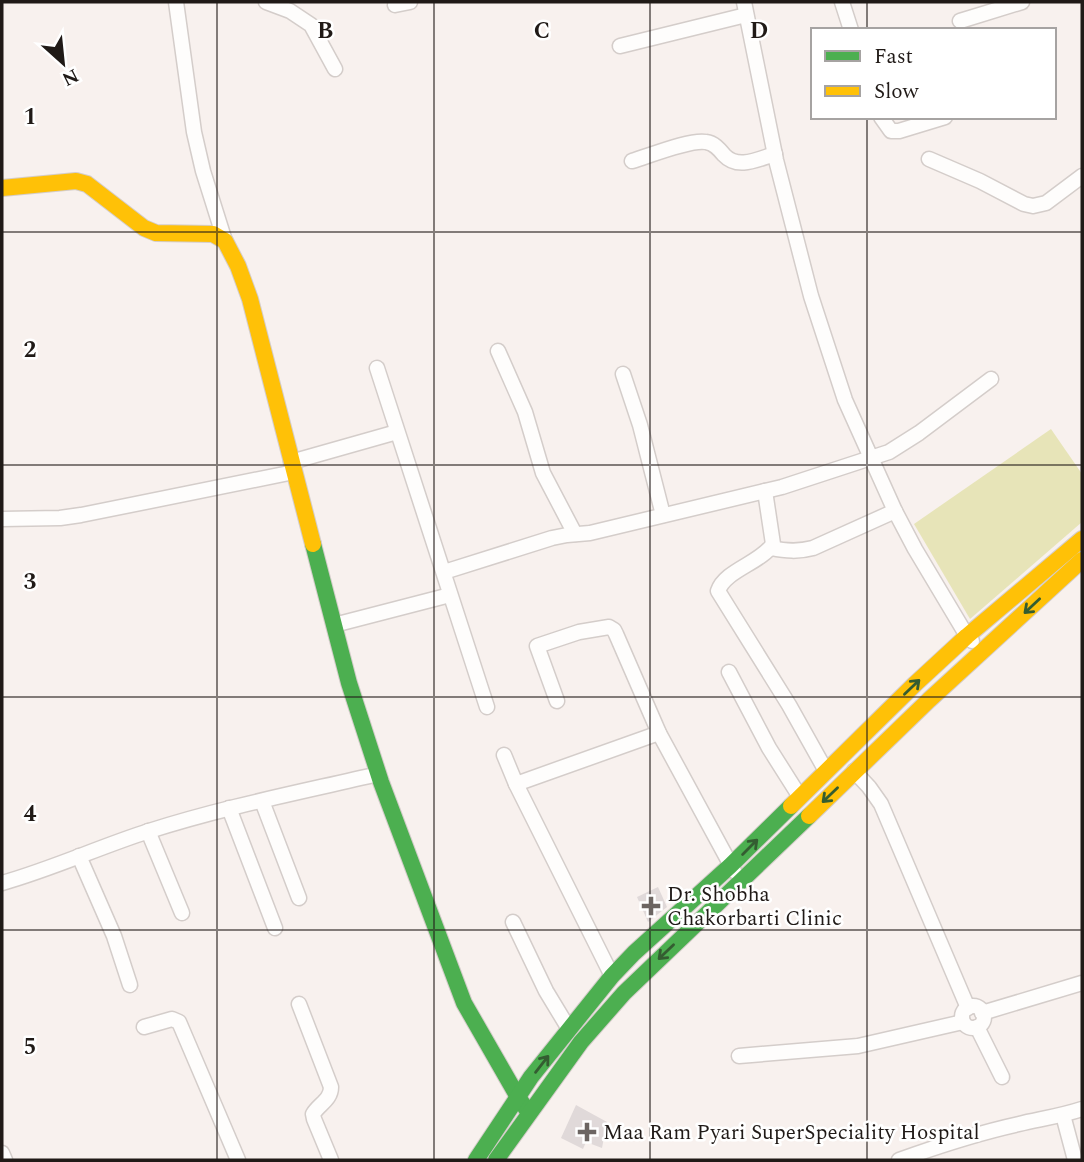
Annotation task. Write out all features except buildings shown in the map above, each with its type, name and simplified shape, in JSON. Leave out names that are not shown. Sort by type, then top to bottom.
[{"type":"main road","points":[[2,188],[76,181],[87,184],[144,228],[156,233],[213,234],[225,241],[250,299],[349,683],[378,774],[464,1003],[529,1113]]},
{"type":"main road","points":[[476,1160],[518,1097],[612,976],[730,866],[915,684],[967,636],[1082,539]]},
{"type":"main road","points":[[496,1160],[581,1042],[624,993],[853,771],[1082,560]]},
{"type":"street","points":[[176,2],[194,132],[225,241]]},
{"type":"street","points":[[266,2],[290,11],[311,25],[335,69]]},
{"type":"street","points":[[395,5],[410,2]]},
{"type":"street","points":[[842,2],[850,28]]},
{"type":"street","points":[[960,21],[979,8],[1022,2]]},
{"type":"street","points":[[620,46],[745,8],[775,154],[811,296],[845,400],[915,549],[967,636],[983,651]]},
{"type":"street","points":[[882,119],[891,131],[938,119]]},
{"type":"street","points":[[632,161],[692,143],[705,142],[717,147],[734,163],[775,154]]},
{"type":"street","points":[[929,159],[1032,206],[1046,203],[1082,176]]},
{"type":"street","points":[[498,351],[525,412],[543,474],[575,534]]},
{"type":"street","points":[[377,368],[487,708]]},
{"type":"street","points":[[623,374],[640,425],[663,515]]},
{"type":"street","points":[[444,572],[552,538],[590,533],[782,487],[889,452],[991,379]]},
{"type":"street","points":[[2,519],[80,515],[293,467],[397,432]]},
{"type":"street","points":[[765,491],[774,540],[771,548],[726,579],[718,591],[789,705],[826,771]]},
{"type":"street","points":[[771,548],[803,551],[895,511]]},
{"type":"street","points":[[334,625],[450,595]]},
{"type":"street","points":[[558,701],[537,646],[579,632],[612,628],[659,733],[730,866],[742,880]]},
{"type":"street","points":[[729,671],[769,748],[800,797]]},
{"type":"street","points":[[516,784],[659,733]]},
{"type":"street","points":[[504,755],[612,976]]},
{"type":"street","points":[[739,1056],[858,1046],[965,1015],[976,1007],[982,1013],[983,1021],[977,1027],[969,1028],[965,1015],[881,804],[853,771]]},
{"type":"street","points":[[2,883],[203,814],[378,774]]},
{"type":"street","points":[[262,801],[299,898]]},
{"type":"street","points":[[229,808],[275,929]]},
{"type":"street","points":[[148,831],[182,913]]},
{"type":"street","points":[[79,856],[114,936],[130,985]]},
{"type":"street","points":[[513,922],[546,991],[569,1029]]},
{"type":"street","points":[[982,1013],[1082,983]]},
{"type":"street","points":[[299,1004],[331,1087],[329,1097],[313,1114],[331,1160]]},
{"type":"street","points":[[144,1027],[172,1019],[179,1022],[237,1160]]},
{"type":"street","points":[[977,1027],[1002,1077]]},
{"type":"street","points":[[899,1160],[982,1133],[1082,1109]]},
{"type":"street","points":[[1063,1115],[1075,1160]]},
{"type":"street","points":[[2,1153],[5,1160]]},
{"type":"shaded area","points":[[1051,429],[1082,474],[1082,522],[970,619],[914,524]]},
{"type":"traffic: fast","points":[[313,544],[349,683],[381,782],[464,1003],[529,1113]]},
{"type":"traffic: fast","points":[[476,1160],[531,1077],[612,976],[791,806]]},
{"type":"traffic: fast","points":[[496,1160],[581,1042],[624,993],[809,816]]},
{"type":"traffic: slow","points":[[2,188],[76,181],[87,184],[144,228],[156,233],[213,234],[225,241],[250,299],[313,544]]},
{"type":"traffic: slow","points":[[791,806],[967,636],[1082,539]]},
{"type":"traffic: slow","points":[[809,816],[929,700],[1082,560]]},
{"type":"place","name":"Dr. Shobha Chakorbarti Clinic","points":[[651,906]]},
{"type":"place","name":"Maa Ram Pyari SuperSpeciality Hospital","points":[[587,1132]]}]
